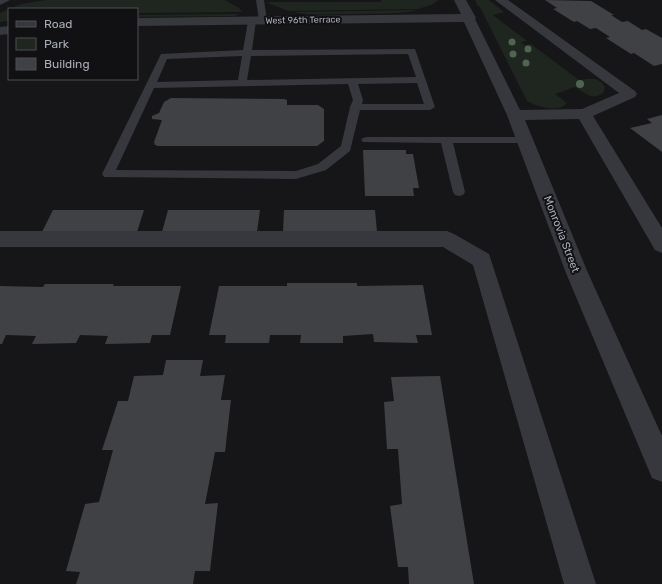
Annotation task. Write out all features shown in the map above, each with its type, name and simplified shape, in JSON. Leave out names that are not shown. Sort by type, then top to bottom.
[{"type":"street","name":"Monrovia Street","points":[[460,0],[470,18],[526,140],[577,273],[662,468]]},
{"type":"street","points":[[501,0],[630,94],[584,114],[515,115]]},
{"type":"street","name":"West 96th Terrace","points":[[138,22],[470,18]]},
{"type":"street","points":[[584,114],[662,245]]},
{"type":"street","points":[[0,239],[447,239],[482,260],[580,584]]},
{"type":"lane","points":[[0,3],[6,0]]},
{"type":"lane","points":[[242,83],[247,53],[258,21],[260,0]]},
{"type":"lane","points":[[352,81],[358,100],[355,107],[346,148],[322,167],[296,175],[108,174],[164,56],[247,53],[412,51],[430,107],[355,107]]},
{"type":"lane","points":[[150,85],[422,80]]},
{"type":"lane","points":[[367,140],[526,140]]},
{"type":"lane","points":[[446,140],[459,192]]},
{"type":"green space","points":[[46,0],[225,0],[239,8],[242,12],[138,13],[138,8],[11,8],[21,4]]},
{"type":"green space","points":[[381,0],[439,0],[431,5],[418,9],[288,11],[266,2],[381,2]]},
{"type":"green space","points":[[475,0],[489,0],[504,12],[493,15],[527,41],[521,42],[525,45],[531,44],[579,80],[594,79],[600,81],[605,87],[603,93],[592,96],[585,94],[575,87],[555,94],[567,103],[558,108],[542,107],[527,101],[481,7],[478,6]]},
{"type":"green space","points":[[8,9],[8,21],[0,22],[0,13]]},
{"type":"green space","points":[[420,10],[393,13],[306,14],[292,12]]},
{"type":"green space","points":[[240,14],[234,16],[138,17],[138,15]]},
{"type":"building","points":[[545,0],[591,1],[614,15],[611,15],[622,22],[628,21],[642,30],[646,29],[662,38],[662,64],[654,66],[634,53],[631,54],[606,38],[610,37],[596,28],[590,29],[577,21],[574,22],[553,9],[557,8]]},
{"type":"building","points":[[171,98],[284,99],[287,100],[287,105],[318,105],[324,109],[324,141],[317,146],[158,146],[155,145],[154,142],[162,120],[152,119],[152,116],[159,113],[164,102]]},
{"type":"building","points":[[662,115],[662,152],[630,128],[652,123],[647,119]]},
{"type":"building","points":[[363,150],[406,150],[406,154],[413,154],[419,188],[413,188],[414,196],[365,196]]},
{"type":"building","points":[[53,210],[144,210],[137,232],[42,232]]},
{"type":"building","points":[[168,210],[260,210],[257,232],[162,232]]},
{"type":"building","points":[[284,210],[375,210],[377,232],[283,232]]},
{"type":"building","points":[[287,283],[357,283],[357,286],[423,285],[432,335],[416,335],[418,343],[374,342],[373,334],[343,336],[343,343],[300,343],[301,335],[270,335],[269,343],[225,343],[226,335],[209,335],[219,286],[287,286]]},
{"type":"building","points":[[45,284],[181,286],[170,335],[152,335],[150,343],[105,344],[108,336],[80,335],[76,343],[32,344],[36,336],[6,335],[2,344],[0,344],[0,286],[43,287]]},
{"type":"building","points":[[166,360],[203,360],[200,376],[225,375],[221,400],[231,400],[225,452],[215,452],[205,504],[218,503],[210,571],[195,571],[193,584],[76,584],[80,572],[66,571],[85,504],[99,502],[113,450],[102,450],[118,401],[128,401],[134,376],[163,375]]},
{"type":"building","points":[[440,376],[474,584],[409,584],[408,567],[398,567],[390,506],[402,504],[398,449],[387,449],[384,402],[394,401],[391,377]]}]
